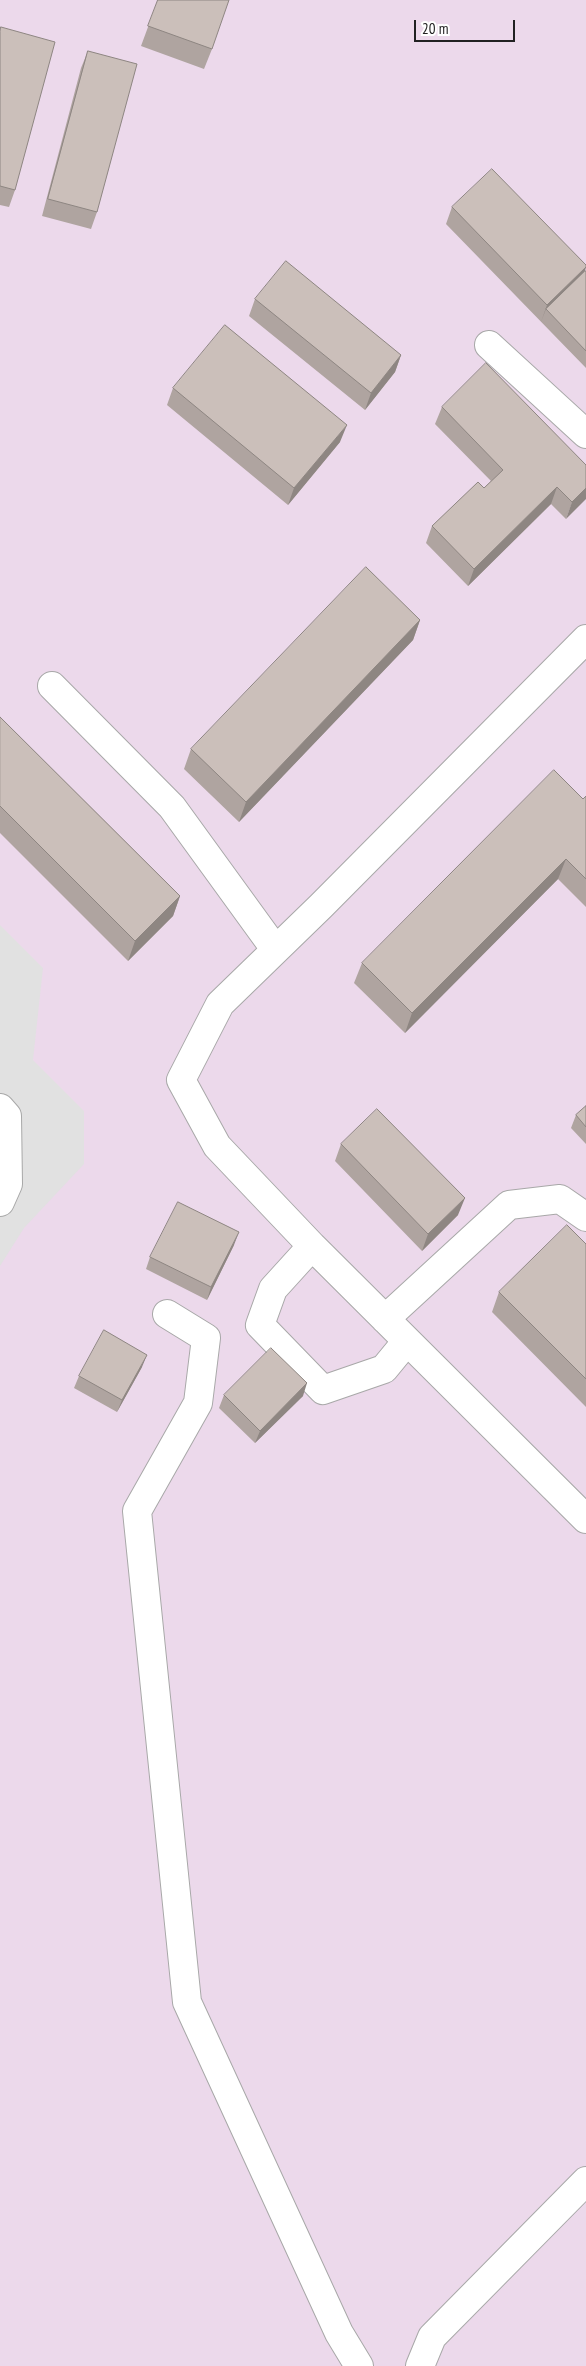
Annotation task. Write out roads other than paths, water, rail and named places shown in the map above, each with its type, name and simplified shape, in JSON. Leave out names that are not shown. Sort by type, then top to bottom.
[{"type":"lane","points":[[489,345],[586,434]]},
{"type":"lane","points":[[586,639],[321,906],[220,1004],[181,1080],[217,1146],[312,1246],[586,1519]]},
{"type":"lane","points":[[52,686],[172,807],[276,949]]},
{"type":"lane","points":[[0,1108],[7,1116],[8,1184],[0,1202]]},
{"type":"lane","points":[[385,1319],[509,1205],[560,1199],[586,1217]]},
{"type":"lane","points":[[312,1246],[274,1289],[260,1325],[322,1390],[384,1369],[407,1341]]},
{"type":"lane","points":[[167,1314],[206,1338],[198,1402],[138,1511],[187,2002],[339,2333],[359,2366]]},
{"type":"lane","points":[[420,2366],[432,2337],[586,2180]]}]
